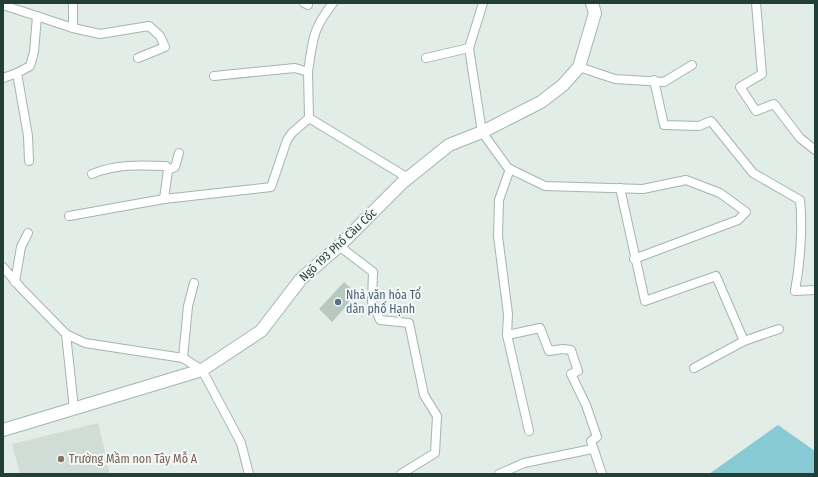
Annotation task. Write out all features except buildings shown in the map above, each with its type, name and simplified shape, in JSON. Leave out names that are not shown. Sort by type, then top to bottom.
[{"type":"street","name":"Ngõ 193 Phố Cầu Cốc","points":[[3,430],[202,370],[261,331],[301,278],[339,246],[408,178],[449,145],[482,132],[541,102],[563,85],[579,67],[595,13],[592,3]]},
{"type":"lane","points":[[73,28],[74,3]]},
{"type":"lane","points":[[69,216],[164,199],[271,187],[287,140],[292,133],[308,118],[308,72],[313,34],[319,22],[333,3]]},
{"type":"lane","points":[[484,3],[469,48],[482,132],[510,169],[545,186],[642,189],[686,180],[720,193],[746,212],[738,220],[634,260]]},
{"type":"lane","points":[[756,3],[762,74],[740,87],[756,111],[774,104],[800,138],[815,150]]},
{"type":"lane","points":[[3,5],[73,28],[100,34],[149,26],[160,36],[165,48],[138,58]]},
{"type":"lane","points":[[3,78],[30,66],[34,52],[37,16]]},
{"type":"lane","points":[[426,58],[469,48]]},
{"type":"lane","points":[[579,67],[615,79],[654,80],[664,82],[692,65]]},
{"type":"lane","points":[[214,76],[295,68],[308,72]]},
{"type":"lane","points":[[17,73],[28,136],[29,160]]},
{"type":"lane","points":[[654,80],[664,125],[699,126],[711,121],[753,173],[800,200],[802,213],[798,273],[795,291],[815,290]]},
{"type":"lane","points":[[308,118],[408,178]]},
{"type":"lane","points":[[168,170],[175,166],[179,153]]},
{"type":"lane","points":[[92,174],[103,169],[131,165],[166,166],[168,170],[164,199]]},
{"type":"lane","points":[[510,169],[499,200],[498,236],[508,314],[507,335],[529,431]]},
{"type":"lane","points":[[620,188],[644,302],[716,276],[744,341]]},
{"type":"lane","points":[[15,282],[21,247],[28,233]]},
{"type":"lane","points":[[339,246],[373,272],[372,302],[380,320],[409,323],[424,395],[437,416],[435,453],[401,474]]},
{"type":"lane","points":[[3,267],[15,282],[66,334],[85,343],[183,358],[202,370],[240,443],[248,474]]},
{"type":"lane","points":[[183,358],[188,306],[194,283]]},
{"type":"lane","points":[[507,335],[540,328],[549,351],[563,349],[571,350],[578,372],[571,374],[586,405],[597,437],[591,441],[592,449],[602,474]]},
{"type":"lane","points":[[694,368],[744,341],[779,329]]},
{"type":"lane","points":[[66,334],[74,409]]},
{"type":"lane","points":[[499,474],[524,463],[592,449]]},
{"type":"shaded area","name":"Trường Mầm non Tây Mỗ A","points":[[98,423],[110,474],[20,474],[12,444]]},
{"type":"water","points":[[778,425],[815,451],[815,474],[709,474]]},
{"type":"place","name":"Nhà văn hóa Tổ dân phố Hạnh","points":[[338,302]]},
{"type":"place","name":"Trường Mầm non Tây Mỗ A","points":[[61,459]]}]
